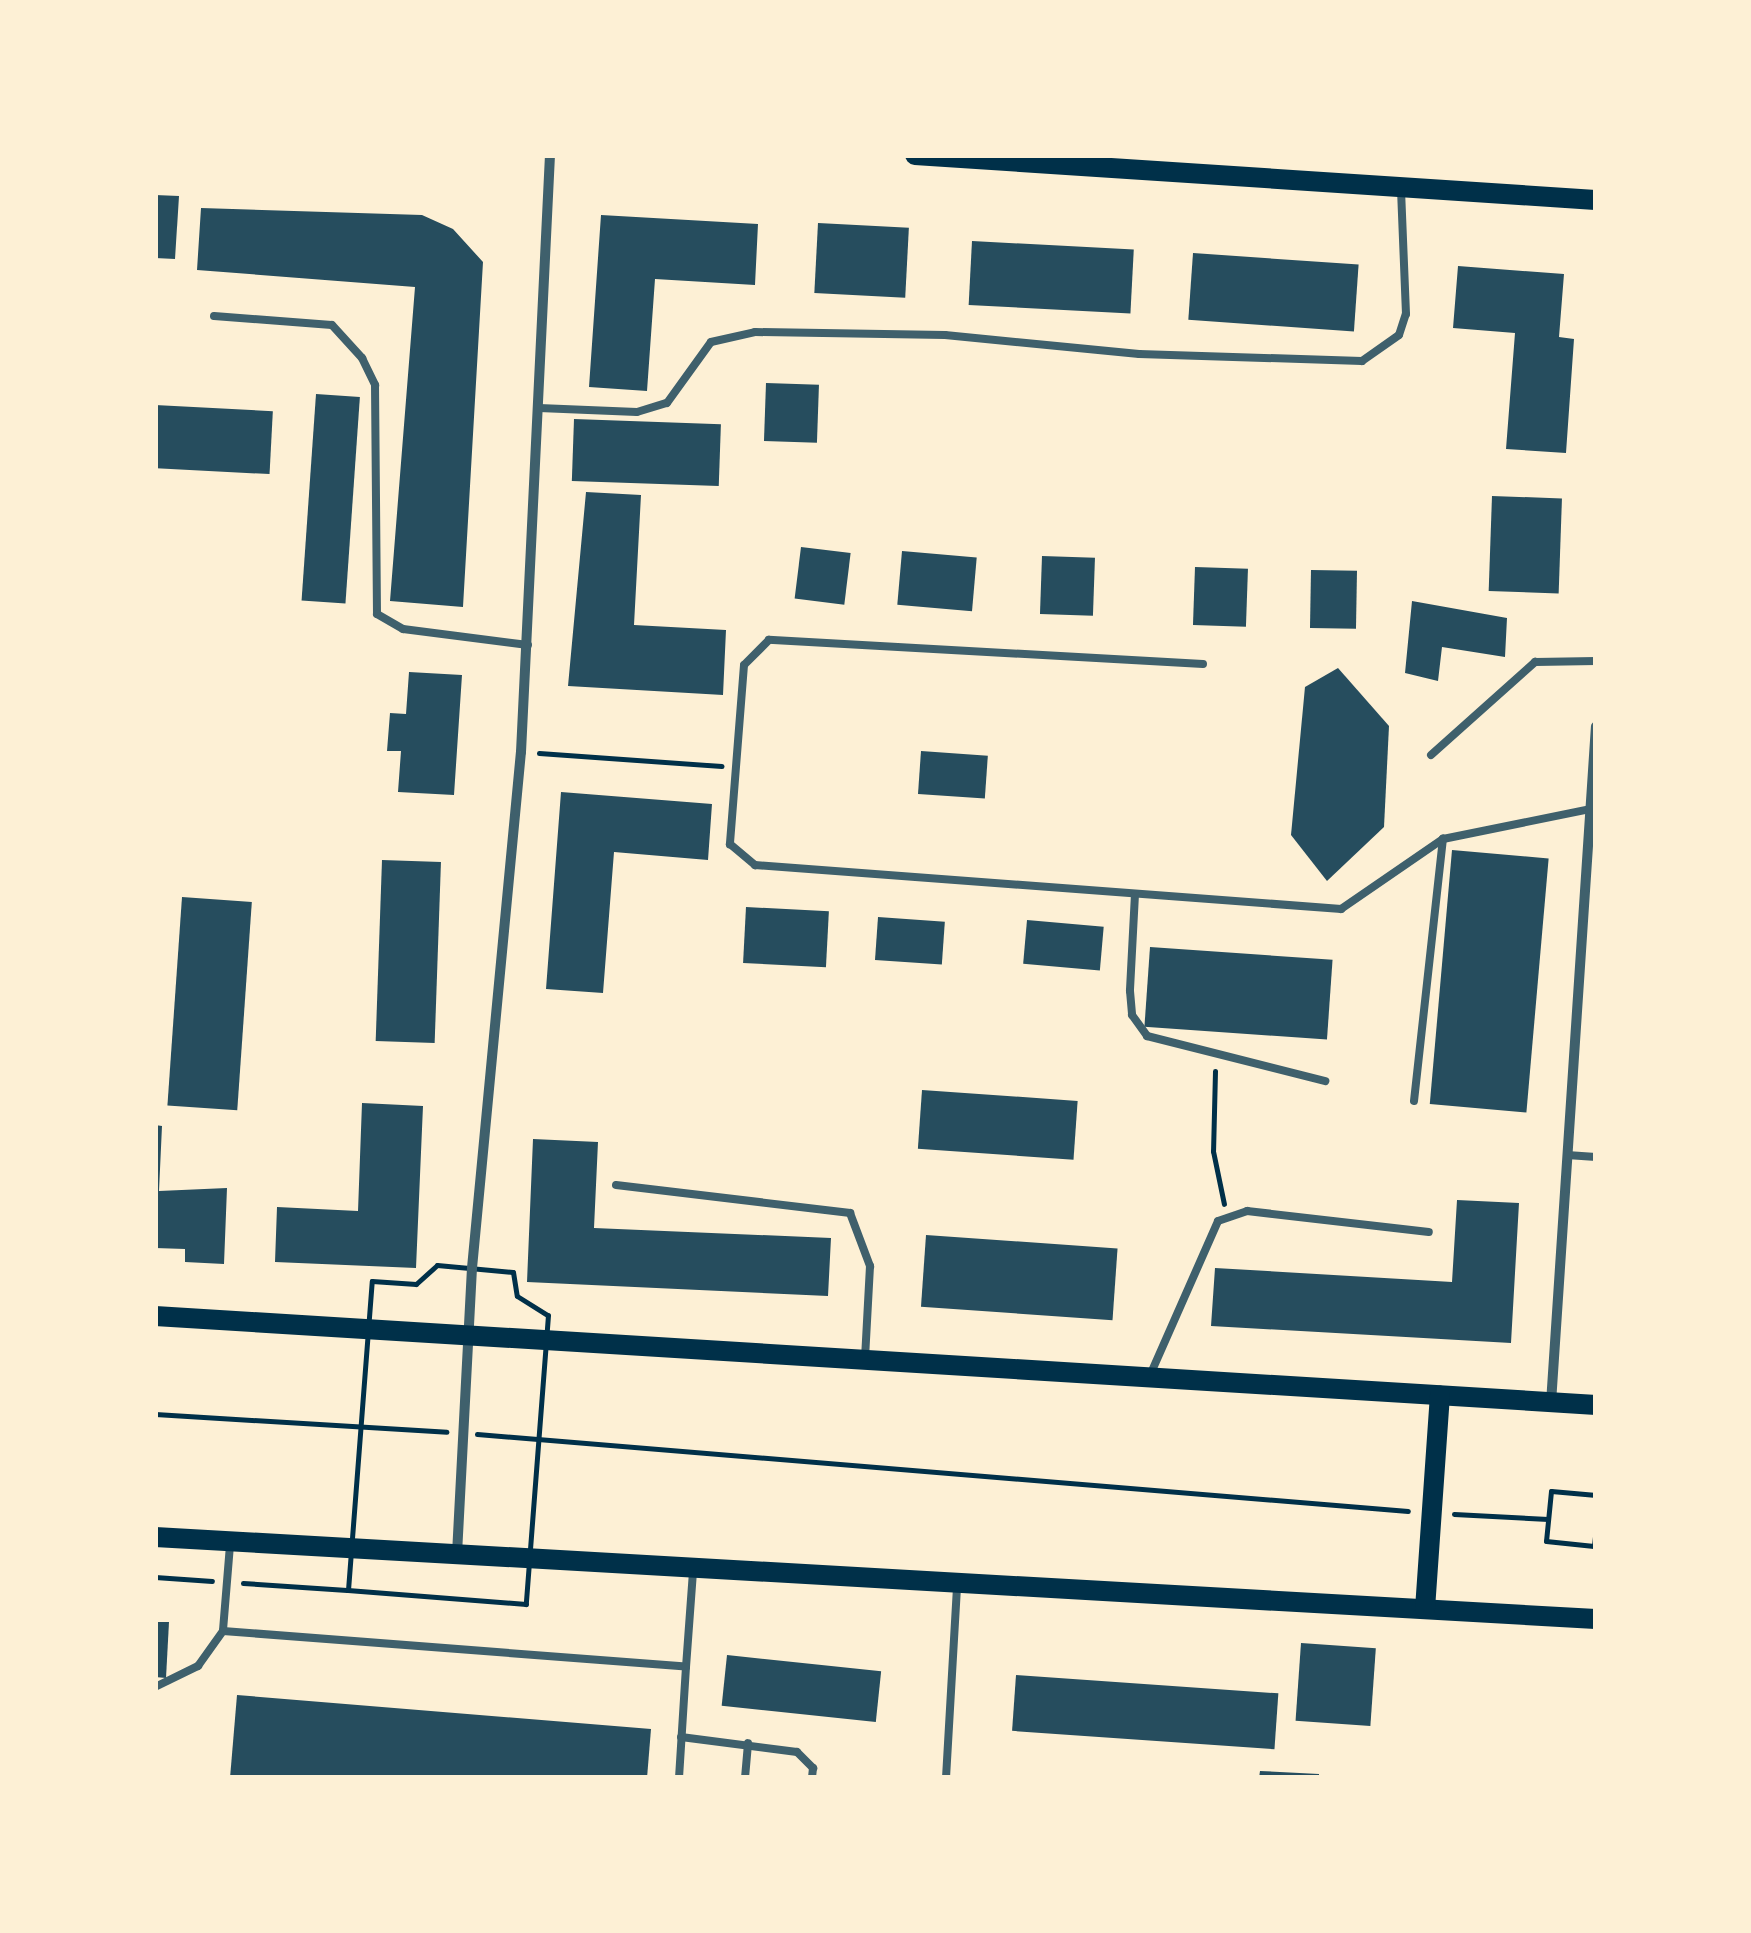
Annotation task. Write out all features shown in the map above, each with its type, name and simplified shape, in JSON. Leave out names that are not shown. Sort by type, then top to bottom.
[{"type":"main road","points":[[915,155],[1596,200]]},
{"type":"main road","points":[[155,1316],[1596,1406]]},
{"type":"main road","points":[[1425,1609],[1440,1396]]},
{"type":"main road","points":[[155,1537],[1596,1619]]},
{"type":"street","points":[[457,1554],[469,1334],[522,752],[550,155]]},
{"type":"street","points":[[1552,1402],[1596,726]]},
{"type":"lane","points":[[539,408],[637,412],[667,402],[711,342],[755,332],[944,335],[1139,354],[1362,361],[1399,335],[1406,314],[1400,187]]},
{"type":"lane","points":[[214,316],[332,325],[362,358],[375,386],[377,614],[403,629],[528,645]]},
{"type":"lane","points":[[1203,664],[769,640],[744,666],[730,844],[754,866],[1341,909],[1443,838],[1591,807]]},
{"type":"lane","points":[[1431,755],[1535,662],[1596,662]]},
{"type":"lane","points":[[1414,1100],[1443,838]]},
{"type":"lane","points":[[1135,894],[1132,1014],[1147,1036],[1324,1081]]},
{"type":"lane","points":[[1567,1155],[1596,1156]]},
{"type":"lane","points":[[616,1185],[850,1214],[870,1266],[865,1359]]},
{"type":"lane","points":[[1150,1377],[1209,1232],[1226,1218],[1247,1211],[1430,1232]]},
{"type":"lane","points":[[155,1687],[198,1666],[224,1631],[230,1541]]},
{"type":"lane","points":[[679,1778],[694,1568]]},
{"type":"lane","points":[[946,1778],[957,1582]]},
{"type":"lane","points":[[224,1631],[686,1667]]},
{"type":"lane","points":[[682,1737],[798,1752],[813,1768],[812,1778]]},
{"type":"lane","points":[[745,1778],[748,1743]]},
{"type":"path","points":[[522,752],[736,766]]},
{"type":"path","points":[[1216,1053],[1213,1150],[1226,1218]]},
{"type":"path","points":[[155,1414],[464,1432],[1431,1513],[1548,1519]]},
{"type":"path","points":[[1596,1495],[1551,1491],[1546,1541],[1594,1546],[1596,1526]]},
{"type":"path","points":[[155,1577],[348,1590]]},
{"type":"building","points":[[155,195],[179,196],[175,259],[155,258]]},
{"type":"building","points":[[201,208],[422,215],[453,229],[483,262],[463,607],[390,601],[415,287],[197,270]]},
{"type":"building","points":[[601,215],[758,224],[755,285],[655,279],[647,391],[589,387]]},
{"type":"building","points":[[818,223],[909,228],[905,298],[814,293]]},
{"type":"building","points":[[972,241],[1134,249],[1130,313],[969,305]]},
{"type":"building","points":[[1193,253],[1359,265],[1354,331],[1188,320]]},
{"type":"building","points":[[1458,266],[1564,274],[1559,337],[1574,339],[1566,453],[1506,449],[1515,333],[1453,328]]},
{"type":"building","points":[[766,383],[819,385],[817,443],[764,441]]},
{"type":"building","points":[[316,394],[360,397],[345,604],[302,600]]},
{"type":"building","points":[[155,405],[273,411],[270,474],[155,468]]},
{"type":"building","points":[[574,419],[721,424],[719,486],[572,481]]},
{"type":"building","points":[[586,492],[641,495],[634,625],[726,630],[723,695],[568,686]]},
{"type":"building","points":[[1492,496],[1562,498],[1559,593],[1489,591]]},
{"type":"building","points":[[801,547],[851,553],[844,605],[795,599]]},
{"type":"building","points":[[902,551],[977,558],[972,611],[897,605]]},
{"type":"building","points":[[1042,556],[1095,558],[1093,616],[1040,614]]},
{"type":"building","points":[[1195,567],[1248,569],[1246,627],[1193,625]]},
{"type":"building","points":[[1311,570],[1357,571],[1356,629],[1310,628]]},
{"type":"building","points":[[1412,601],[1507,618],[1505,657],[1442,647],[1438,681],[1405,673]]},
{"type":"building","points":[[1338,668],[1389,726],[1384,827],[1327,881],[1291,835],[1305,687]]},
{"type":"building","points":[[409,672],[462,675],[454,795],[398,792],[401,751],[387,751],[390,713],[406,714]]},
{"type":"building","points":[[921,751],[988,756],[985,799],[918,794]]},
{"type":"building","points":[[561,792],[712,804],[708,860],[614,852],[603,993],[546,989]]},
{"type":"building","points":[[1452,850],[1549,858],[1526,1112],[1430,1104]]},
{"type":"building","points":[[382,860],[441,862],[435,1043],[376,1041]]},
{"type":"building","points":[[182,897],[252,902],[237,1110],[167,1105]]},
{"type":"building","points":[[746,907],[829,911],[826,967],[743,963]]},
{"type":"building","points":[[878,917],[945,922],[942,965],[875,960]]},
{"type":"building","points":[[1027,920],[1104,927],[1100,971],[1023,964]]},
{"type":"building","points":[[1150,947],[1333,960],[1327,1040],[1144,1027]]},
{"type":"building","points":[[922,1090],[1078,1101],[1074,1160],[918,1149]]},
{"type":"building","points":[[362,1103],[423,1106],[416,1268],[275,1262],[277,1207],[358,1211]]},
{"type":"building","points":[[155,1125],[162,1126],[159,1191],[227,1188],[224,1264],[185,1262],[185,1249],[155,1248]]},
{"type":"building","points":[[533,1139],[598,1142],[594,1228],[831,1238],[828,1296],[527,1282]]},
{"type":"building","points":[[1457,1200],[1519,1203],[1511,1343],[1211,1326],[1215,1268],[1452,1282]]},
{"type":"building","points":[[926,1235],[1118,1248],[1113,1320],[921,1307]]},
{"type":"building","points":[[155,1622],[169,1622],[166,1678],[155,1677]]},
{"type":"building","points":[[1301,1643],[1376,1648],[1370,1726],[1296,1721]]},
{"type":"building","points":[[727,1655],[881,1671],[876,1722],[722,1706]]},
{"type":"building","points":[[1016,1675],[1278,1693],[1274,1749],[1012,1731]]},
{"type":"building","points":[[237,1695],[651,1729],[647,1778],[230,1778]]},
{"type":"building","points":[[1260,1771],[1319,1774],[1319,1778],[1259,1778]]}]
